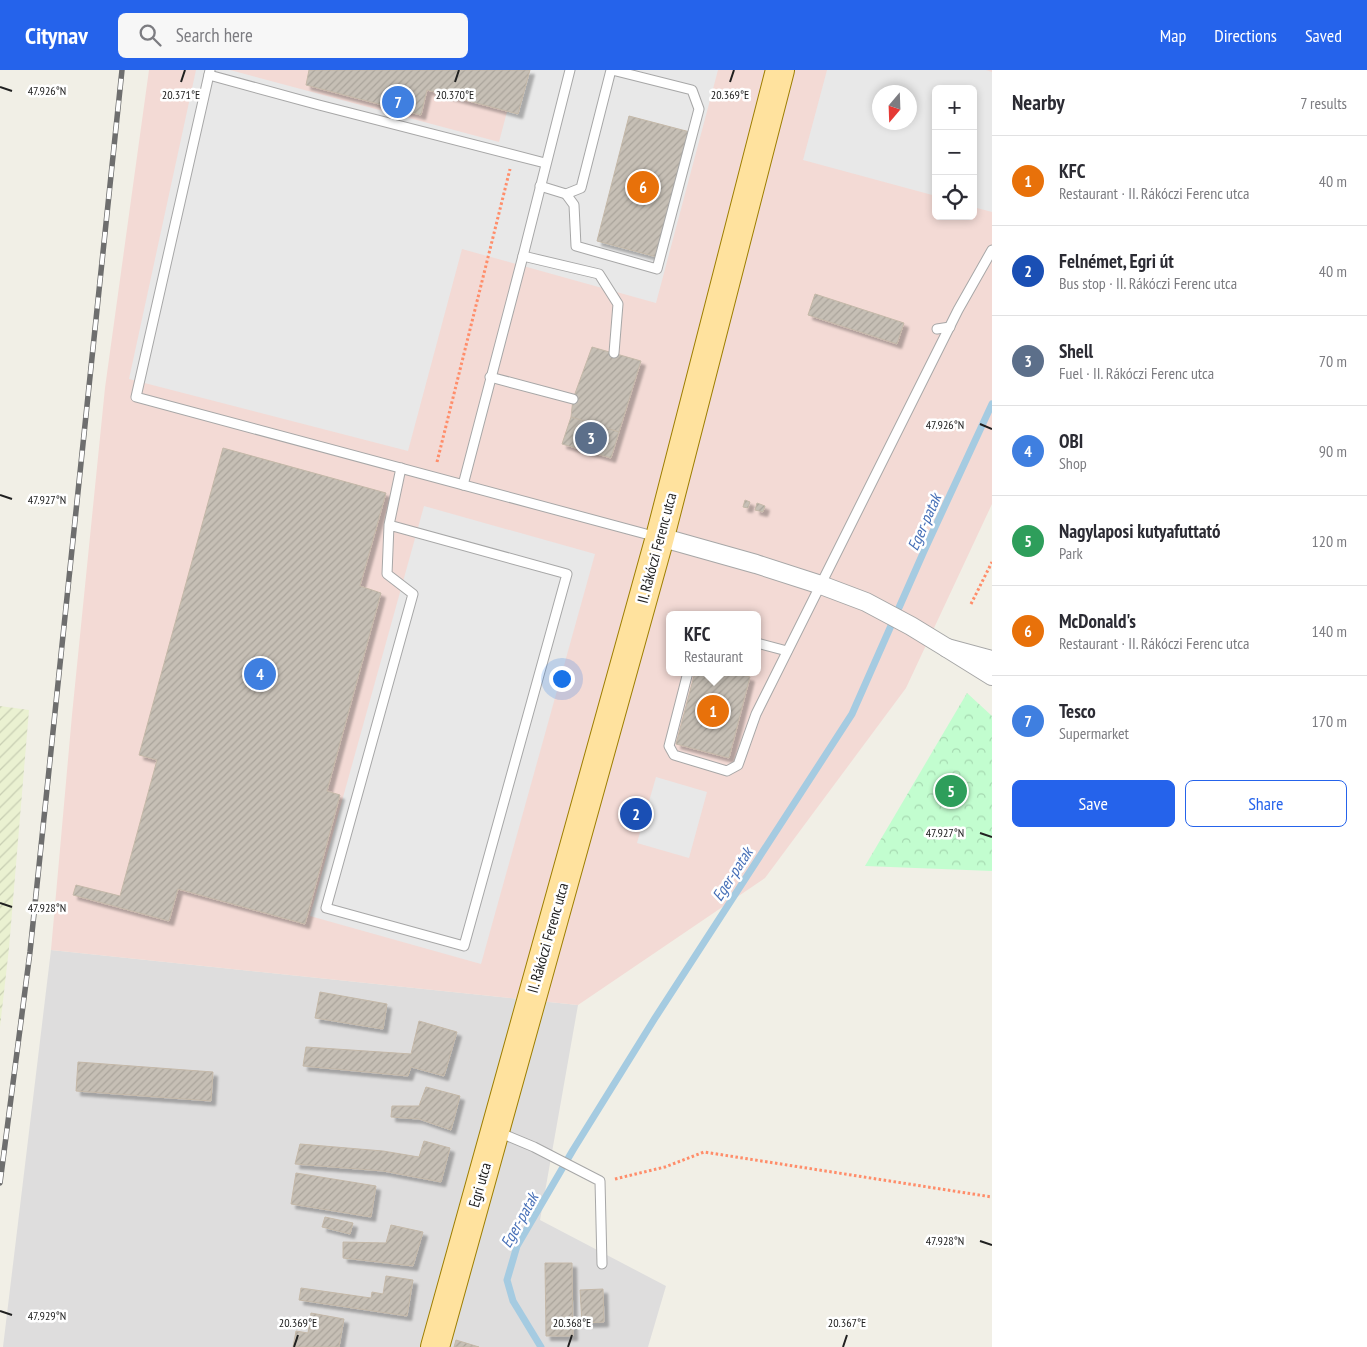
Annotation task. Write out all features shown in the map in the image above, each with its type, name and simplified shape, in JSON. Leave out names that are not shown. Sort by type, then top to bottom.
[{"type":"main road","name":"II. Rákóczi Ferenc utca","points":[[525,1023],[660,537],[780,70]]},
{"type":"main road","name":"Egri utca","points":[[435,1347],[525,1023]]},
{"type":"street","points":[[660,537],[822,585],[866,602],[911,626],[992,676]]},
{"type":"street","points":[[947,648],[992,660]]},
{"type":"lane","points":[[463,485],[570,70]]},
{"type":"lane","points":[[540,186],[566,194],[574,205],[576,246],[657,269],[699,108],[692,90],[612,70],[580,188],[566,194]]},
{"type":"lane","points":[[545,163],[210,72],[136,397],[660,537]]},
{"type":"lane","points":[[687,676],[669,746],[674,755],[727,771],[738,765],[756,714],[787,651],[822,585],[950,327],[992,250]]},
{"type":"lane","points":[[523,256],[599,274],[618,304],[614,354]]},
{"type":"lane","points":[[937,329],[950,327]]},
{"type":"lane","points":[[490,377],[573,400]]},
{"type":"lane","points":[[390,525],[567,574],[464,946],[326,908],[413,594],[387,574],[390,525],[401,468]]},
{"type":"lane","points":[[761,644],[787,651]]},
{"type":"lane","points":[[496,1131],[534,1147],[600,1181],[602,1264]]},
{"type":"path","points":[[434,477],[514,155]]},
{"type":"path","points":[[971,604],[992,562]]},
{"type":"path","points":[[600,1181],[665,1167],[704,1152],[992,1197]]},
{"type":"shaded area","points":[[149,70],[992,70],[992,504],[906,688],[765,878],[578,1005],[51,950],[72,715],[105,388]]},
{"type":"shaded area","points":[[196,70],[230,70],[499,142],[518,70],[718,70],[656,303],[462,249],[408,451],[129,379]]},
{"type":"shaded area","points":[[827,70],[986,70],[992,72],[992,212],[977,208],[977,85],[932,85],[932,195],[803,160]]},
{"type":"shaded area","points":[[424,506],[595,554],[481,964],[310,916]]},
{"type":"shaded area","points":[[656,777],[707,792],[689,858],[637,843]]},
{"type":"shaded area","points":[[51,950],[578,1005],[540,1220],[666,1286],[648,1347],[3,1347]]},
{"type":"green space","points":[[967,693],[992,716],[992,871],[865,866]]},
{"type":"green space","points":[[0,706],[29,710],[9,948],[0,1027]]},
{"type":"building","points":[[309,70],[530,70],[518,114],[427,90],[421,115],[306,85]]},
{"type":"building","points":[[629,116],[690,132],[657,257],[597,241]]},
{"type":"building","points":[[815,294],[904,323],[897,344],[808,315]]},
{"type":"building","points":[[592,347],[641,361],[619,432],[571,417],[573,399]]},
{"type":"building","points":[[571,417],[619,432],[611,458],[562,444]]},
{"type":"building","points":[[223,448],[386,493],[360,586],[381,593],[327,791],[340,795],[305,924],[178,889],[169,921],[73,895],[76,885],[120,896],[157,760],[139,755]]},
{"type":"building","points":[[745,500],[750,502],[748,508],[743,507]]},
{"type":"building","points":[[757,503],[765,506],[763,512],[755,510]]},
{"type":"building","points":[[694,676],[750,677],[729,758],[676,744]]},
{"type":"building","points":[[320,992],[387,1004],[383,1029],[315,1018]]},
{"type":"building","points":[[419,1021],[457,1032],[444,1076],[411,1067],[408,1076],[303,1066],[306,1047],[411,1054]]},
{"type":"building","points":[[78,1062],[213,1072],[211,1101],[76,1091]]},
{"type":"building","points":[[426,1087],[460,1096],[451,1130],[419,1119],[391,1117],[392,1106],[419,1106]]},
{"type":"building","points":[[424,1141],[450,1148],[441,1182],[383,1171],[295,1164],[300,1144],[383,1151],[419,1157]]},
{"type":"building","points":[[296,1173],[376,1186],[371,1217],[291,1204]]},
{"type":"building","points":[[325,1217],[353,1223],[350,1234],[322,1227]]},
{"type":"building","points":[[391,1225],[423,1232],[413,1266],[343,1258],[343,1242],[386,1243]]},
{"type":"building","points":[[545,1263],[572,1263],[573,1336],[546,1336]]},
{"type":"building","points":[[386,1276],[413,1280],[407,1316],[299,1300],[301,1288],[371,1298],[372,1292],[383,1294]]},
{"type":"building","points":[[603,1289],[604,1322],[582,1323],[580,1290]]},
{"type":"building","points":[[311,1313],[344,1319],[339,1347],[293,1347],[296,1331],[308,1333]]},
{"type":"building","points":[[456,1340],[479,1347],[454,1347]]},
{"type":"waterway","name":"Eger-patak","points":[[541,1347],[513,1301],[507,1280],[517,1246],[573,1150],[655,1018],[852,714],[992,404]]},
{"type":"railway","points":[[0,1183],[30,952],[122,70]]},
{"type":"place","name":"Tesco","points":[[398,102]]},
{"type":"place","name":"McDonald's","points":[[643,187]]},
{"type":"place","name":"Shell","points":[[591,438]]},
{"type":"place","name":"OBI","points":[[260,674]]},
{"type":"place","name":"KFC","points":[[713,711]]},
{"type":"place","name":"Nagylaposi kutyafuttató","points":[[951,791]]},
{"type":"place","name":"Felnémet, Egri út","points":[[636,814]]}]
